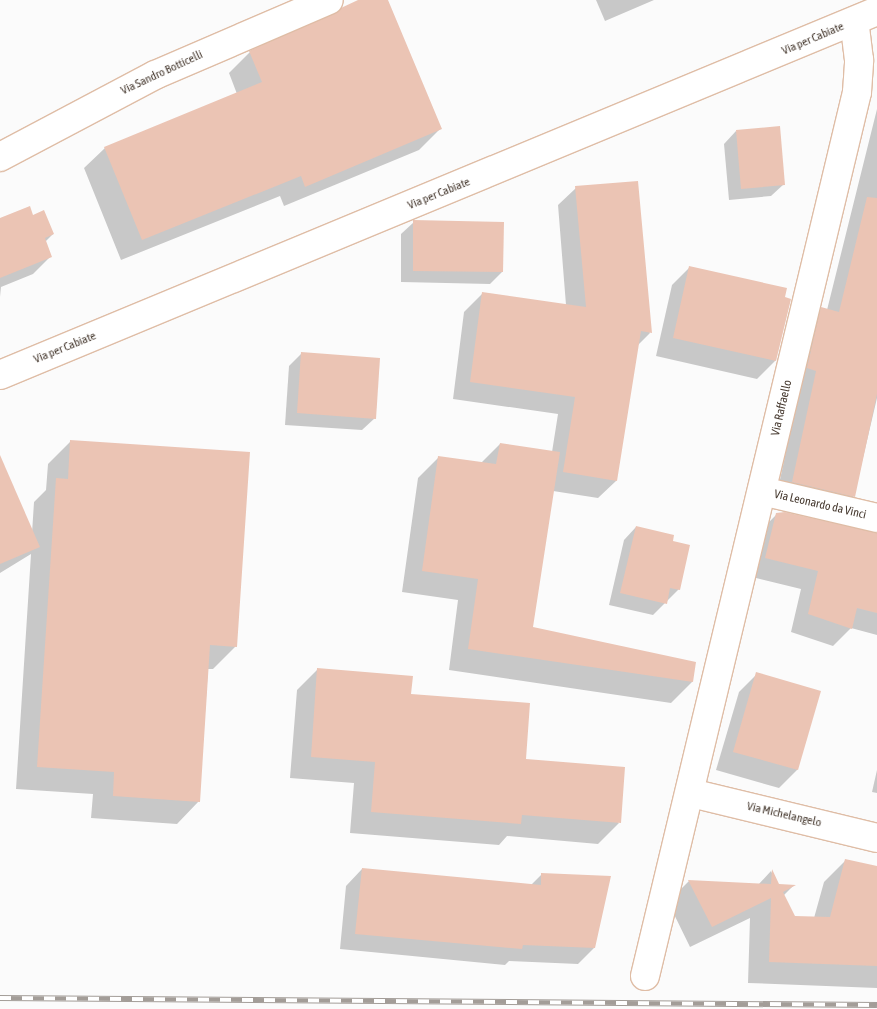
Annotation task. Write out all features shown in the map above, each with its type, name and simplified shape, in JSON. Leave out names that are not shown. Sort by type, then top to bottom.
[{"type":"street","name":"Via Sandro Botticelli","points":[[0,157],[155,75],[329,0]]},
{"type":"street","name":"Via per Cabiate","points":[[0,375],[866,16]]},
{"type":"street","name":"Via Raffaello","points":[[645,976],[691,793],[857,92],[859,60],[866,16]]},
{"type":"street","name":"Via Leonardo da Vinci","points":[[762,491],[877,518]]},
{"type":"street","name":"Via Michelangelo","points":[[691,793],[877,838]]},
{"type":"building","points":[[358,0],[388,0],[442,129],[305,187],[301,176],[142,240],[104,147],[262,82],[249,51]]},
{"type":"building","points":[[780,126],[785,185],[741,189],[736,130]]},
{"type":"building","points":[[638,181],[652,333],[641,331],[617,481],[563,472],[575,397],[470,382],[482,292],[586,307],[575,186]]},
{"type":"building","points":[[867,197],[877,198],[877,394],[855,497],[792,482],[816,371],[807,368],[821,307],[839,312]]},
{"type":"building","points":[[30,206],[33,215],[44,210],[54,234],[45,238],[52,257],[0,278],[0,218]]},
{"type":"building","points":[[413,220],[504,222],[503,272],[413,271]]},
{"type":"building","points":[[689,266],[787,288],[785,297],[791,299],[776,361],[673,338]]},
{"type":"building","points":[[301,352],[380,358],[376,419],[297,413]]},
{"type":"building","points":[[70,440],[250,452],[237,647],[210,645],[200,802],[113,796],[114,772],[37,767],[56,478],[68,479]]},
{"type":"building","points":[[500,443],[560,452],[533,627],[696,662],[693,682],[468,649],[478,579],[422,571],[438,456],[496,464]]},
{"type":"building","points":[[0,455],[40,547],[0,564]]},
{"type":"building","points":[[785,512],[877,533],[877,613],[857,608],[852,629],[808,614],[818,571],[765,558],[776,513]]},
{"type":"building","points":[[636,526],[674,535],[673,541],[690,545],[680,590],[670,588],[667,604],[620,593]]},
{"type":"building","points":[[317,668],[413,676],[411,694],[530,703],[526,759],[625,767],[621,823],[522,815],[521,824],[371,812],[375,762],[311,757]]},
{"type":"building","points":[[756,672],[821,691],[798,770],[733,752]]},
{"type":"building","points":[[845,859],[877,866],[877,966],[769,962],[771,898],[712,927],[688,880],[771,884],[772,869],[779,884],[796,885],[783,892],[795,916],[830,917]]},
{"type":"building","points":[[362,868],[541,885],[541,873],[611,876],[595,948],[523,945],[522,949],[355,934]]},
{"type":"railway","points":[[0,998],[877,1005]]}]
